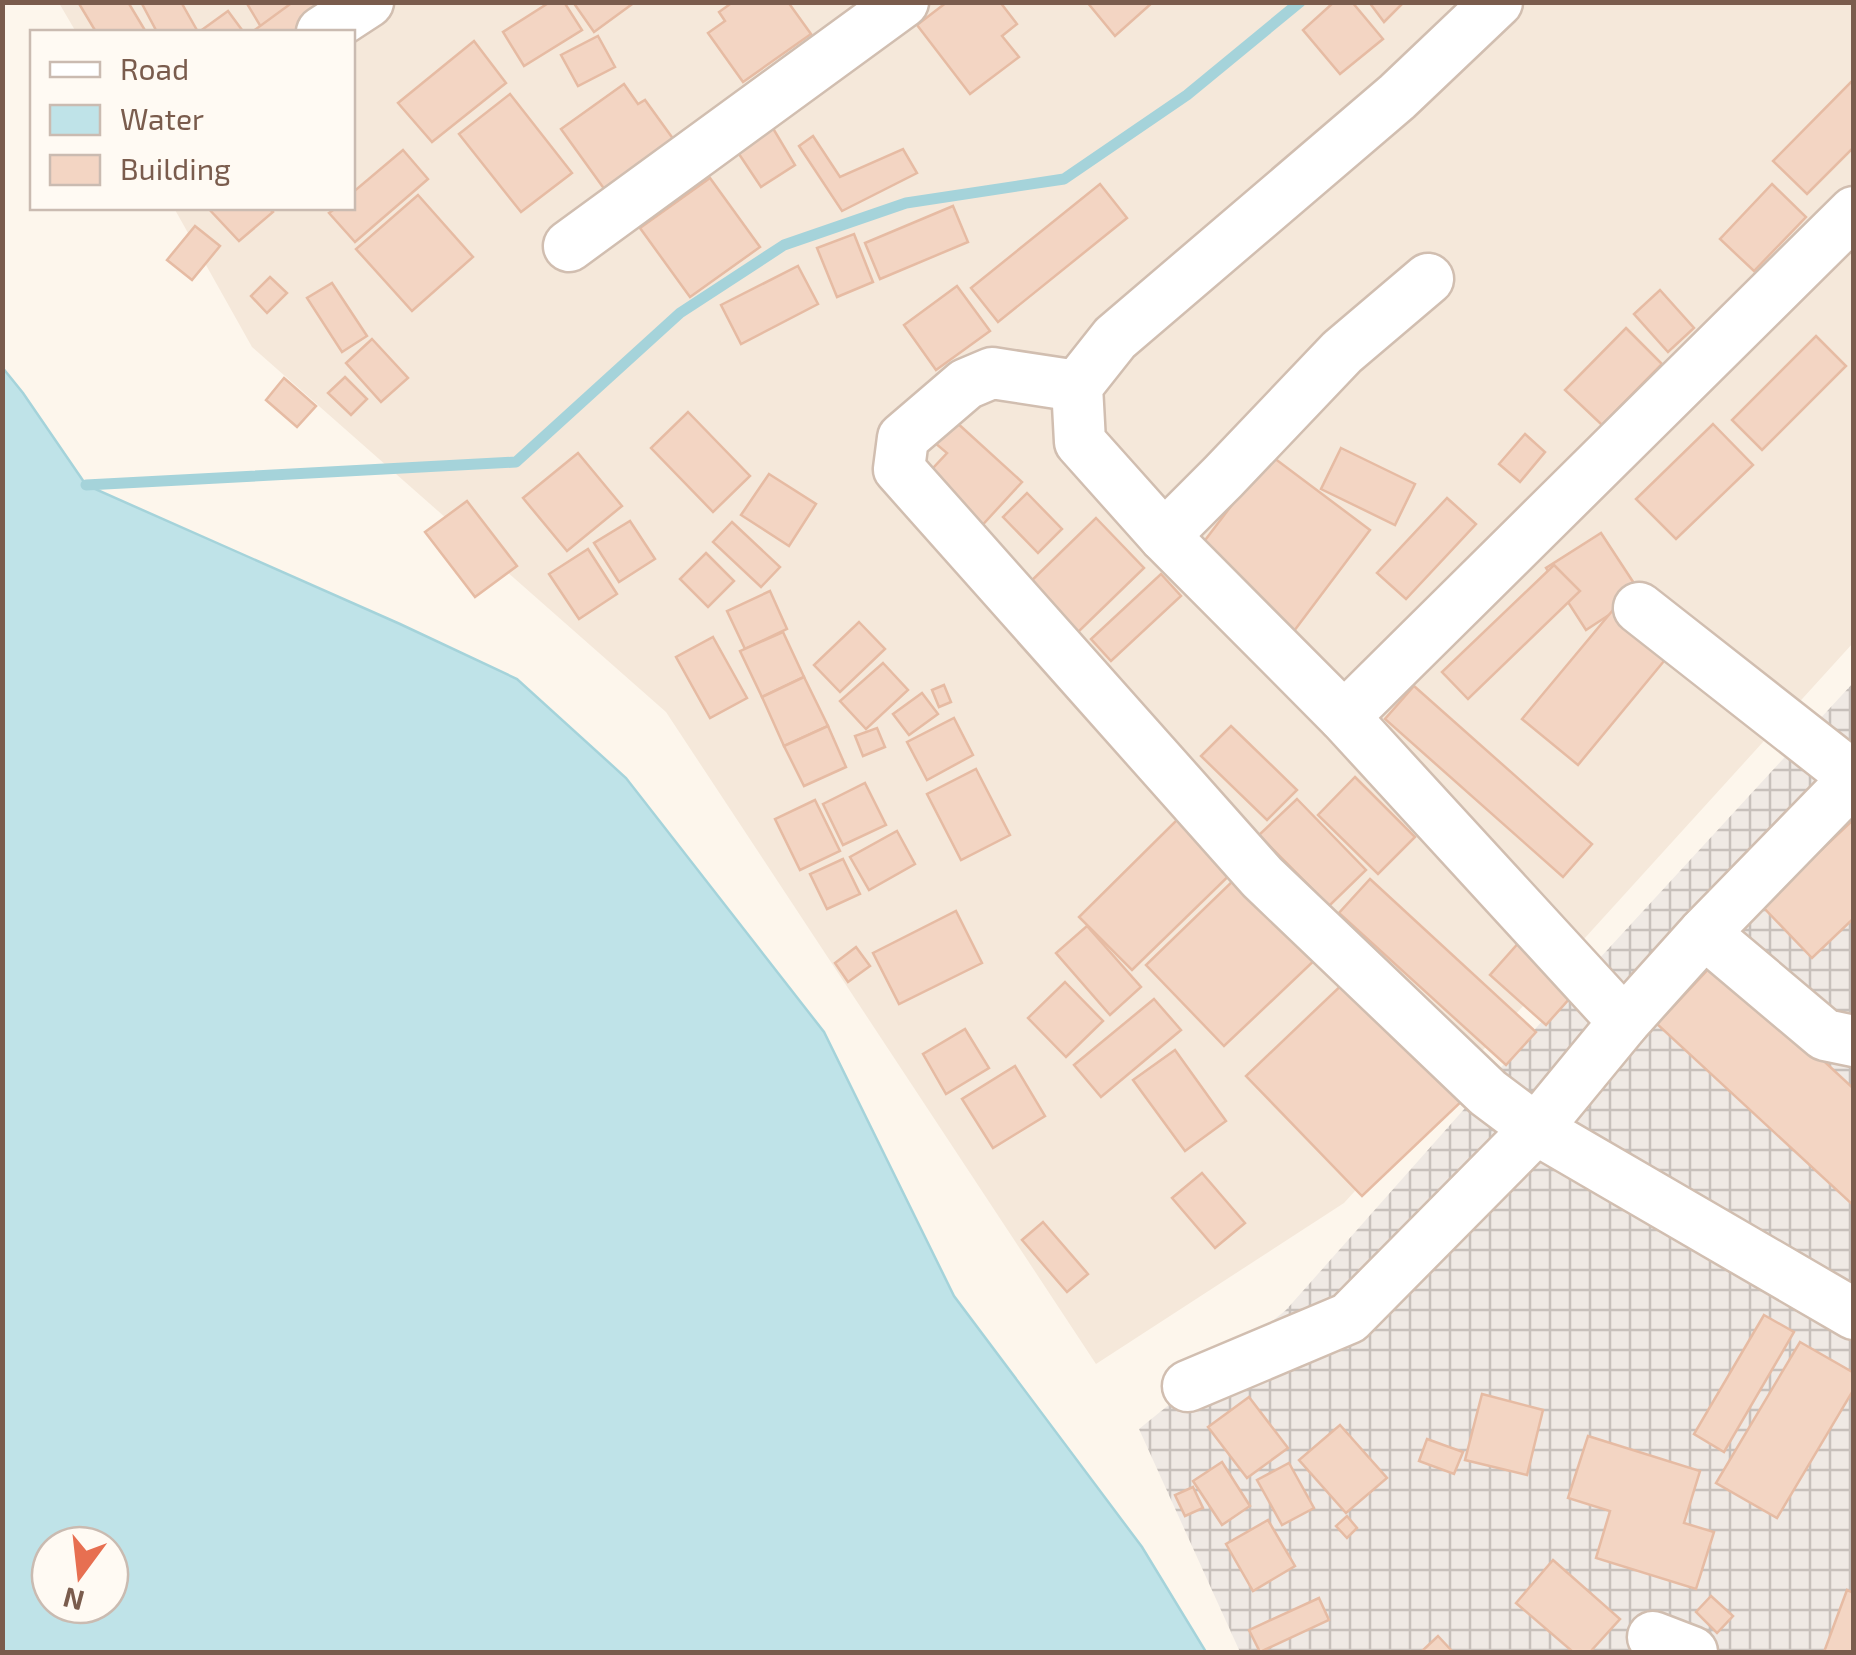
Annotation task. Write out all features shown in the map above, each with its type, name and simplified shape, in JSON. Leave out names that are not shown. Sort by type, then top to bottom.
[{"type":"street","points":[[325,30],[368,2]]},
{"type":"street","points":[[569,246],[903,2]]},
{"type":"street","points":[[1497,2],[1397,98],[1115,338],[1077,386],[1080,442],[1164,536],[1344,717],[1624,1022]]},
{"type":"street","points":[[1344,717],[1854,212]]},
{"type":"street","points":[[1164,536],[1342,352],[1428,279]]},
{"type":"street","points":[[1077,386],[992,373],[966,384],[904,438],[899,469],[1262,877],[1488,1093],[1536,1129],[1854,1314]]},
{"type":"street","points":[[1188,1386],[1349,1318],[1536,1129],[1704,933],[1854,778],[1639,608]]},
{"type":"street","points":[[1704,933],[1825,1035],[1854,1041]]},
{"type":"shaded area","points":[[59,3],[1853,3],[1853,643],[1344,1203],[1096,1364],[666,712],[252,347],[175,210],[355,210],[355,30],[75,30]]},
{"type":"shaded area","points":[[1853,683],[1853,1652],[1240,1652],[1139,1429],[1286,1310],[1552,1010]]},
{"type":"water","points":[[2,367],[86,485],[517,679],[626,778],[824,1032],[954,1296],[1142,1547],[1206,1652],[3,1652]]},
{"type":"building","points":[[78,2],[128,2],[145,30],[95,30]]},
{"type":"building","points":[[141,2],[181,2],[197,30],[156,30]]},
{"type":"building","points":[[246,2],[333,2],[287,30],[263,30]]},
{"type":"building","points":[[293,2],[317,2],[327,15],[306,30],[255,30]]},
{"type":"building","points":[[550,2],[564,2],[582,30],[524,66],[503,32]]},
{"type":"building","points":[[573,2],[635,2],[594,32]]},
{"type":"building","points":[[733,2],[788,2],[811,34],[743,82],[708,33],[725,21],[719,12]]},
{"type":"building","points":[[947,2],[1000,2],[1017,24],[1002,36],[1019,57],[970,94],[917,25]]},
{"type":"building","points":[[1087,2],[1153,2],[1115,36]]},
{"type":"building","points":[[1334,2],[1352,2],[1383,39],[1340,74],[1303,30]]},
{"type":"building","points":[[1369,2],[1404,2],[1384,22]]},
{"type":"building","points":[[228,11],[242,30],[202,30]]},
{"type":"building","points":[[598,36],[615,67],[578,86],[561,55]]},
{"type":"building","points":[[474,41],[506,83],[432,142],[398,103]]},
{"type":"building","points":[[1851,82],[1854,147],[1807,194],[1773,161]]},
{"type":"building","points":[[624,84],[638,104],[645,100],[674,140],[605,190],[561,129]]},
{"type":"building","points":[[510,94],[572,173],[521,212],[459,134]]},
{"type":"building","points":[[765,115],[795,165],[761,187],[729,139]]},
{"type":"building","points":[[813,136],[840,177],[903,149],[917,173],[842,211],[799,146]]},
{"type":"building","points":[[403,150],[428,179],[355,242],[329,213],[355,210],[355,190]]},
{"type":"building","points":[[710,178],[760,247],[690,297],[640,228]]},
{"type":"building","points":[[1100,184],[1127,218],[998,322],[971,288]]},
{"type":"building","points":[[1772,184],[1806,217],[1754,271],[1720,239]]},
{"type":"building","points":[[418,195],[473,257],[412,311],[356,249]]},
{"type":"building","points":[[953,206],[968,242],[880,279],[865,243]]},
{"type":"building","points":[[210,210],[273,212],[239,241]]},
{"type":"building","points":[[195,226],[220,246],[192,280],[167,260]]},
{"type":"building","points":[[854,234],[873,282],[837,297],[817,248]]},
{"type":"building","points":[[798,266],[818,304],[741,344],[721,305]]},
{"type":"building","points":[[270,277],[287,293],[267,313],[251,296]]},
{"type":"building","points":[[332,283],[367,336],[342,352],[307,298]]},
{"type":"building","points":[[957,286],[990,331],[936,370],[904,325]]},
{"type":"building","points":[[1660,290],[1694,328],[1668,352],[1634,314]]},
{"type":"building","points":[[1626,328],[1662,364],[1602,425],[1565,390]]},
{"type":"building","points":[[1816,336],[1846,366],[1762,450],[1732,420]]},
{"type":"building","points":[[372,339],[408,378],[381,402],[346,363]]},
{"type":"building","points":[[345,377],[367,399],[351,415],[328,393]]},
{"type":"building","points":[[284,378],[316,406],[297,427],[266,400]]},
{"type":"building","points":[[688,412],[750,476],[713,512],[651,448]]},
{"type":"building","points":[[955,421],[1022,482],[976,532],[920,482],[947,453],[935,443]]},
{"type":"building","points":[[1713,424],[1753,465],[1676,539],[1636,499]]},
{"type":"building","points":[[1525,434],[1545,452],[1520,482],[1499,464]]},
{"type":"building","points":[[1341,448],[1415,484],[1395,525],[1321,489]]},
{"type":"building","points":[[578,453],[622,506],[567,551],[523,498]]},
{"type":"building","points":[[1270,455],[1370,530],[1294,631],[1193,556]]},
{"type":"building","points":[[769,474],[816,504],[789,546],[741,515]]},
{"type":"building","points":[[1027,493],[1062,529],[1038,553],[1003,517]]},
{"type":"building","points":[[1447,498],[1476,524],[1406,599],[1377,573]]},
{"type":"building","points":[[467,501],[517,566],[475,597],[425,532]]},
{"type":"building","points":[[1096,518],[1144,568],[1075,635],[1027,585]]},
{"type":"building","points":[[630,521],[655,559],[619,582],[594,543]]},
{"type":"building","points":[[732,522],[780,567],[761,587],[713,542]]},
{"type":"building","points":[[1601,533],[1641,594],[1586,630],[1546,568]]},
{"type":"building","points":[[588,549],[617,594],[579,619],[549,574]]},
{"type":"building","points":[[706,553],[734,581],[708,607],[680,579]]},
{"type":"building","points":[[1554,565],[1580,591],[1468,699],[1442,672]]},
{"type":"building","points":[[1161,574],[1181,596],[1111,661],[1091,639]]},
{"type":"building","points":[[770,591],[787,629],[745,649],[727,611]]},
{"type":"building","points":[[1613,610],[1669,655],[1578,765],[1522,719]]},
{"type":"building","points":[[859,622],[885,649],[840,692],[814,665]]},
{"type":"building","points":[[783,632],[804,677],[762,697],[740,651]]},
{"type":"building","points":[[713,637],[747,698],[710,718],[676,657]]},
{"type":"building","points":[[883,663],[908,690],[866,729],[840,701]]},
{"type":"building","points":[[804,677],[828,726],[784,746],[762,697]]},
{"type":"building","points":[[944,685],[951,702],[939,707],[932,690]]},
{"type":"building","points":[[1414,686],[1592,844],[1563,877],[1385,719]]},
{"type":"building","points":[[922,693],[938,714],[909,735],[893,714]]},
{"type":"building","points":[[954,718],[973,755],[927,780],[907,742]]},
{"type":"building","points":[[828,726],[846,767],[804,786],[784,746]]},
{"type":"building","points":[[1231,726],[1297,790],[1267,820],[1201,756]]},
{"type":"building","points":[[877,728],[885,747],[863,756],[855,736]]},
{"type":"building","points":[[976,769],[1010,835],[961,860],[927,794]]},
{"type":"building","points":[[1355,777],[1415,837],[1378,874],[1318,815]]},
{"type":"building","points":[[865,783],[886,825],[843,845],[823,804]]},
{"type":"building","points":[[1297,799],[1366,870],[1329,906],[1259,835]]},
{"type":"building","points":[[815,800],[840,851],[800,870],[775,819]]},
{"type":"building","points":[[1191,806],[1244,861],[1132,970],[1079,917]]},
{"type":"building","points":[[1854,819],[1854,918],[1812,958],[1762,906]]},
{"type":"building","points":[[897,831],[915,864],[869,890],[850,857]]},
{"type":"building","points":[[843,859],[860,894],[827,909],[810,874]]},
{"type":"building","points":[[1240,874],[1319,956],[1224,1046],[1146,965]]},
{"type":"building","points":[[1370,879],[1536,1032],[1506,1065],[1339,913]]},
{"type":"building","points":[[956,911],[982,963],[899,1004],[873,953]]},
{"type":"building","points":[[1087,926],[1141,987],[1110,1015],[1056,953]]},
{"type":"building","points":[[1522,939],[1578,989],[1546,1025],[1490,975]]},
{"type":"building","points":[[856,947],[870,966],[848,982],[835,963]]},
{"type":"building","points":[[1716,961],[1854,1089],[1854,1206],[1657,1024]]},
{"type":"building","points":[[1349,978],[1465,1098],[1362,1196],[1246,1076]]},
{"type":"building","points":[[1065,982],[1103,1021],[1066,1057],[1028,1018]]},
{"type":"building","points":[[1154,999],[1181,1030],[1101,1097],[1074,1065]]},
{"type":"building","points":[[965,1029],[989,1068],[946,1094],[923,1054]]},
{"type":"building","points":[[1175,1050],[1226,1121],[1185,1151],[1133,1080]]},
{"type":"building","points":[[1015,1066],[1045,1116],[993,1148],[962,1099]]},
{"type":"building","points":[[1202,1173],[1245,1223],[1215,1248],[1172,1198]]},
{"type":"building","points":[[1043,1222],[1088,1274],[1067,1292],[1022,1240]]},
{"type":"building","points":[[1764,1315],[1794,1332],[1724,1452],[1694,1434]]},
{"type":"building","points":[[1800,1342],[1854,1373],[1854,1389],[1777,1518],[1716,1483]]},
{"type":"building","points":[[1482,1394],[1543,1410],[1527,1475],[1465,1460]]},
{"type":"building","points":[[1249,1397],[1288,1448],[1247,1478],[1208,1427]]},
{"type":"building","points":[[1340,1425],[1387,1478],[1346,1513],[1299,1460]]},
{"type":"building","points":[[1588,1436],[1700,1471],[1684,1523],[1714,1532],[1696,1589],[1596,1558],[1610,1511],[1568,1498]]},
{"type":"building","points":[[1427,1439],[1463,1452],[1454,1474],[1419,1461]]},
{"type":"building","points":[[1222,1462],[1250,1506],[1222,1525],[1193,1481]]},
{"type":"building","points":[[1289,1463],[1314,1508],[1282,1525],[1257,1480]]},
{"type":"building","points":[[1193,1487],[1203,1508],[1185,1516],[1175,1495]]},
{"type":"building","points":[[1347,1516],[1357,1528],[1347,1538],[1336,1526]]},
{"type":"building","points":[[1268,1520],[1295,1566],[1253,1591],[1226,1544]]},
{"type":"building","points":[[1553,1560],[1620,1619],[1590,1652],[1573,1652],[1516,1603]]},
{"type":"building","points":[[1847,1590],[1854,1593],[1854,1652],[1824,1652]]},
{"type":"building","points":[[1711,1596],[1733,1616],[1717,1633],[1696,1612]]},
{"type":"building","points":[[1319,1598],[1329,1620],[1260,1652],[1249,1630]]},
{"type":"building","points":[[1438,1636],[1451,1650],[1421,1652]]},
{"type":"waterway","points":[[86,485],[516,462],[680,313],[784,245],[906,203],[1064,179],[1187,95],[1300,2]]}]
